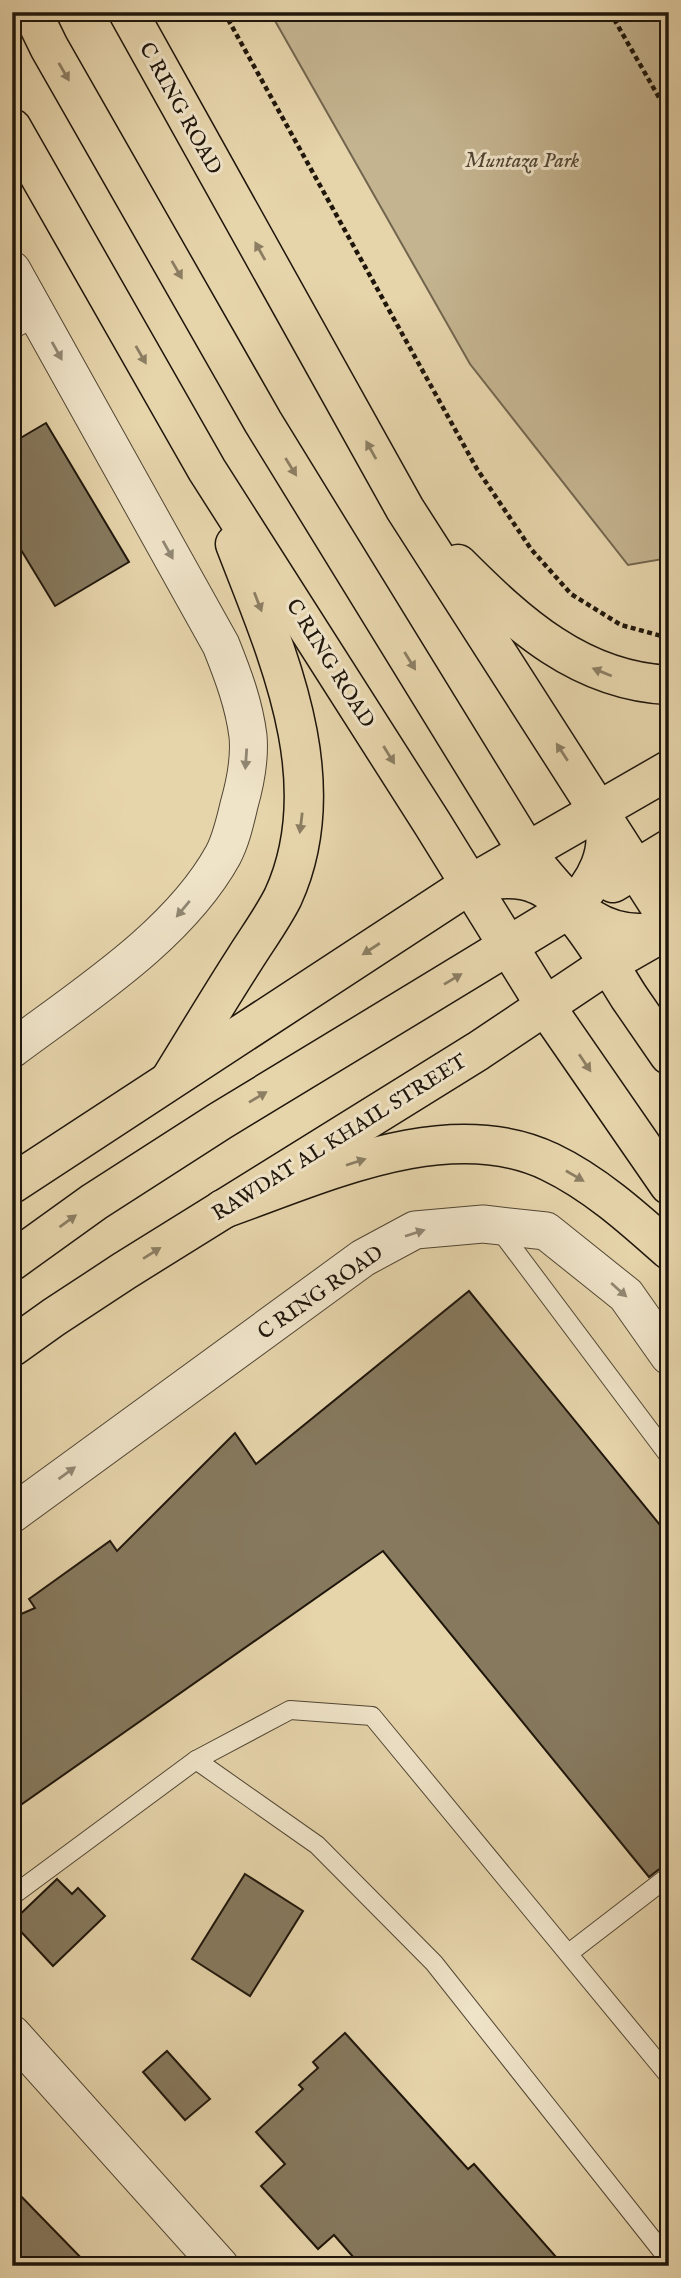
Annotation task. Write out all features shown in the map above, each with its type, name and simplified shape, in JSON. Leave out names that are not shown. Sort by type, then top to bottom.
[{"type":"main road","points":[[32,12],[49,47],[264,422],[527,851],[573,909],[669,1055]]},
{"type":"main road","name":"C RING ROAD","points":[[128,12],[405,509],[669,921]]},
{"type":"main road","name":"C RING ROAD","points":[[12,128],[207,470],[425,811],[546,1007],[669,1185]]},
{"type":"main road","points":[[171,1078],[283,897],[297,856],[303,811],[301,757],[288,696],[273,643],[207,470]]},
{"type":"main road","points":[[405,509],[504,608],[549,644],[608,675],[638,683],[669,685]]},
{"type":"main road","points":[[12,1184],[469,885],[669,770]]},
{"type":"main road","points":[[546,1007],[537,977],[539,951],[547,935],[573,909],[594,881],[603,862],[606,836],[599,810]]},
{"type":"main road","points":[[12,1261],[94,1202],[219,1121],[669,849]]},
{"type":"main road","points":[[469,885],[497,879],[530,882],[547,890],[573,909],[621,933],[639,934],[669,929]]},
{"type":"main road","name":"RAWDAT AL KHAIL STREET","points":[[12,1347],[222,1209],[546,1007],[608,964],[669,929]]},
{"type":"main road","points":[[222,1209],[384,1154],[430,1145],[488,1144],[547,1160],[585,1182],[669,1250]]},
{"type":"street","points":[[12,1049],[138,953],[176,918],[205,883],[233,831],[245,786],[248,738],[240,694],[221,645],[20,302]]},
{"type":"street","name":"C RING ROAD","points":[[12,1514],[363,1258],[415,1230],[483,1224],[546,1231],[626,1295],[669,1356]]},
{"type":"street","points":[[15,2042],[220,2266]]},
{"type":"lane","points":[[496,1225],[669,1456]]},
{"type":"lane","points":[[12,1896],[196,1760],[290,1710],[372,1716],[669,2076]]},
{"type":"lane","points":[[196,1760],[317,1845],[434,1963],[669,2260]]},
{"type":"lane","points":[[569,1953],[669,1876]]},
{"type":"path","points":[[224,12],[477,469],[531,549],[571,594],[621,625],[669,638]]},
{"type":"path","points":[[610,12],[669,115]]},
{"type":"green space","name":"Muntaza Park","points":[[270,12],[669,12],[669,558],[628,565],[470,364]]},
{"type":"building","points":[[46,423],[129,562],[55,606],[12,535],[12,443]]},
{"type":"building","points":[[469,1291],[669,1536],[669,1865],[649,1877],[383,1551],[12,1811],[12,1618],[35,1608],[29,1599],[110,1541],[117,1551],[235,1433],[256,1464]]},
{"type":"building","points":[[245,1874],[303,1911],[250,1996],[192,1959]]},
{"type":"building","points":[[57,1879],[72,1894],[78,1888],[105,1916],[53,1966],[12,1922]]},
{"type":"building","points":[[345,2033],[468,2169],[474,2164],[564,2266],[361,2266],[334,2235],[318,2249],[261,2186],[285,2164],[256,2132],[303,2089],[299,2085],[318,2068],[313,2062]]},
{"type":"building","points":[[167,2051],[210,2099],[185,2120],[143,2072]]},
{"type":"building","points":[[12,2187],[89,2266],[12,2266]]}]
